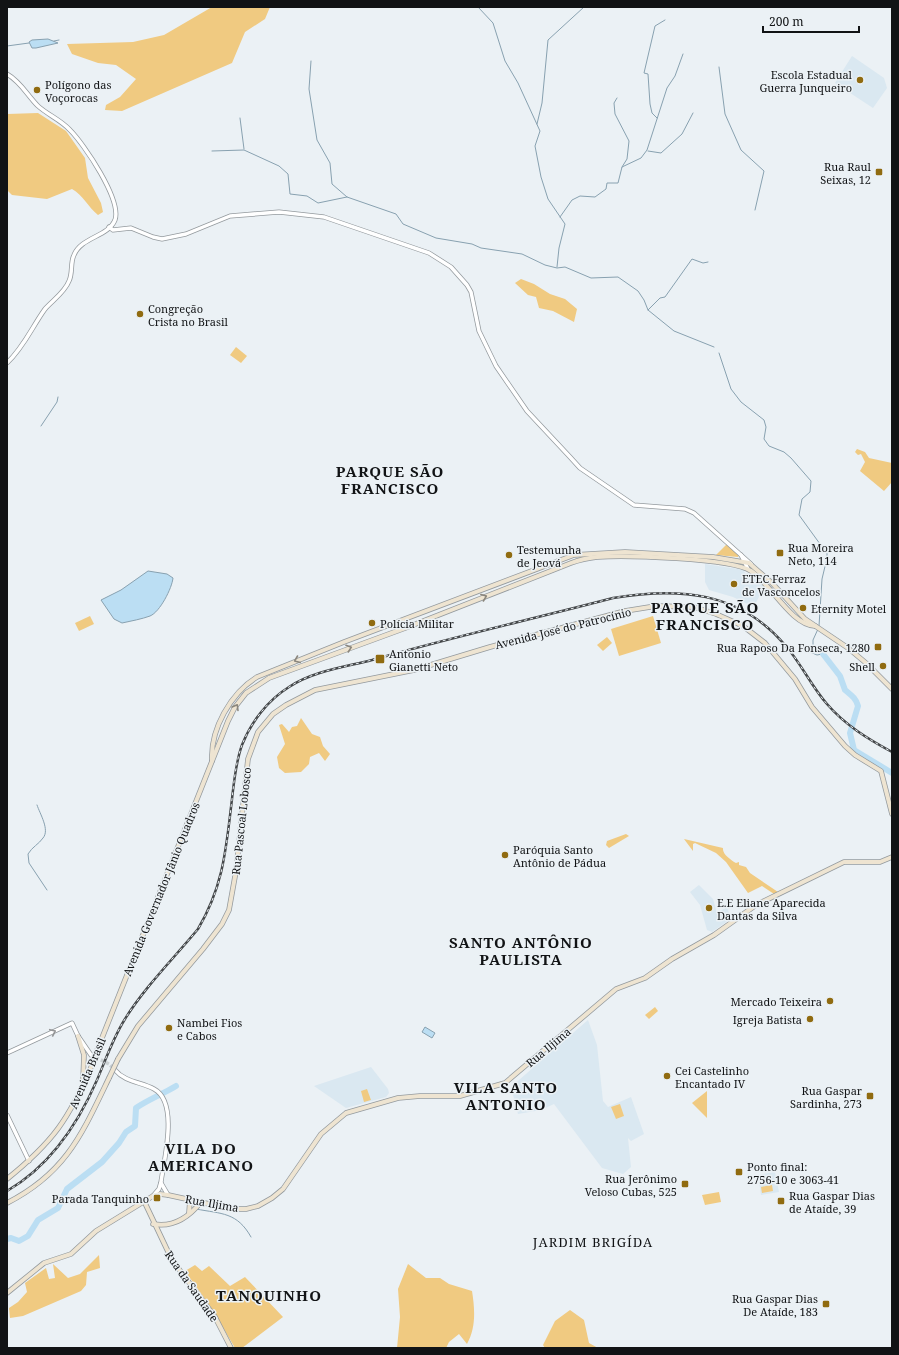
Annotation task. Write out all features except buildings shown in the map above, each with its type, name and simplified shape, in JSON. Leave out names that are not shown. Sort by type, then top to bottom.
[{"type":"main road","name":"Avenida Governador Jânio Quadros","points":[[212,763],[212,746],[214,738],[232,700],[243,687],[266,673],[464,596],[580,554],[611,554]]},
{"type":"main road","points":[[580,554],[582,559]]},
{"type":"main road","name":"Avenida Governador Jânio Quadros","points":[[111,1015],[220,742],[235,707],[246,693],[260,683],[282,673],[420,622],[582,559],[611,554]]},
{"type":"main road","points":[[611,554],[705,556],[744,562],[752,565],[788,600],[800,614],[866,662],[892,689]]},
{"type":"main road","points":[[611,554],[716,562],[748,569],[758,576],[800,620],[817,627]]},
{"type":"main road","points":[[464,596],[465,600],[469,603]]},
{"type":"main road","points":[[455,600],[458,602],[458,607]]},
{"type":"main road","points":[[782,602],[788,600]]},
{"type":"main road","name":"Avenida José do Patrocínio","points":[[426,667],[575,624],[640,608],[671,606],[704,610],[743,626],[772,650],[795,679],[812,707],[845,746],[855,755],[881,771],[891,806]]},
{"type":"main road","points":[[420,622],[428,615],[429,610]]},
{"type":"main road","points":[[386,634],[385,629],[399,621]]},
{"type":"main road","points":[[376,630],[376,638]]},
{"type":"main road","name":"Rua Pascoal Lobosco","points":[[7,1203],[34,1187],[54,1170],[70,1152],[82,1133],[118,1059],[138,1026],[216,932],[229,910],[240,841],[248,759],[254,741],[263,725],[286,705],[315,690],[386,677],[426,667]]},
{"type":"main road","points":[[214,738],[220,742]]},
{"type":"main road","points":[[891,806],[892,814]]},
{"type":"main road","name":"Rua Iljima","points":[[7,1293],[44,1263],[71,1254],[96,1231],[152,1196],[160,1194],[168,1195],[239,1209],[253,1207],[267,1202],[282,1189],[322,1134],[346,1113],[398,1098],[420,1096],[460,1096],[506,1084],[616,989],[645,978],[672,959],[714,935],[756,905],[844,862],[880,862],[892,857]]},
{"type":"main road","name":"Avenida Brasil","points":[[7,1179],[29,1161],[62,1125],[74,1106],[83,1086],[111,1015]]},
{"type":"main road","points":[[78,1036],[84,1058],[83,1086]]},
{"type":"main road","points":[[189,1214],[190,1200]]},
{"type":"main road","name":"Rua da Saudade","points":[[144,1201],[153,1224],[172,1260],[215,1317],[231,1348]]},
{"type":"main road","points":[[153,1224],[160,1225],[180,1222],[201,1202]]},
{"type":"main road","points":[[157,1230],[160,1225]]},
{"type":"street","points":[[7,74],[19,82],[43,110],[69,128],[97,166],[116,209],[115,220],[109,227],[88,240],[76,251],[67,285],[45,310],[30,334],[7,363]]},
{"type":"street","points":[[109,227],[113,230],[131,228],[162,239],[186,234],[230,216],[265,212],[286,213],[324,217],[429,253],[451,267],[467,285],[471,292],[474,311],[482,340],[496,366],[527,411],[580,468],[634,505],[690,511],[752,565]]},
{"type":"street","points":[[741,555],[748,569]]},
{"type":"street","points":[[7,1053],[72,1022],[78,1036],[91,1055]]},
{"type":"street","points":[[115,1070],[122,1076],[154,1089],[162,1097],[166,1107],[168,1123],[161,1182],[162,1188],[168,1195]]},
{"type":"street","points":[[7,1115],[29,1161]]},
{"type":"street","points":[[152,1196],[158,1189],[161,1182]]},
{"type":"shaded area","points":[[212,7],[270,7],[265,19],[245,32],[232,63],[122,111],[105,110],[106,105],[120,97],[136,79],[116,65],[98,63],[72,54],[67,44],[133,42],[164,35]]},
{"type":"shaded area","name":"Escola Estadual Guerra Junqueiro","points":[[852,56],[884,78],[887,88],[873,108],[835,83]]},
{"type":"shaded area","points":[[38,113],[66,131],[85,158],[88,178],[101,203],[103,212],[98,215],[79,194],[72,189],[47,199],[12,195],[7,190],[7,114]]},
{"type":"shaded area","points":[[521,279],[534,284],[550,294],[565,299],[577,309],[574,322],[553,311],[539,308],[536,297],[528,295],[515,283]]},
{"type":"shaded area","points":[[236,347],[247,356],[241,363],[230,355]]},
{"type":"shaded area","points":[[857,449],[865,452],[869,458],[892,463],[892,482],[884,491],[860,471],[865,462],[861,454],[858,455],[855,452]]},
{"type":"shaded area","points":[[727,544],[739,555],[738,557],[716,555]]},
{"type":"shaded area","name":"ETEC Ferraz de Vasconcelos","points":[[705,564],[744,570],[745,573],[752,575],[764,586],[754,607],[733,597],[709,590],[705,582]]},
{"type":"shaded area","points":[[90,616],[94,624],[79,631],[75,623]]},
{"type":"shaded area","points":[[653,616],[661,643],[619,656],[611,629]]},
{"type":"shaded area","points":[[607,637],[612,643],[603,651],[597,645]]},
{"type":"shaded area","points":[[301,718],[312,734],[320,737],[323,746],[330,754],[325,761],[319,753],[310,757],[309,764],[301,772],[285,773],[279,768],[277,757],[285,744],[279,725],[282,724],[289,732],[292,727],[297,726]]},
{"type":"shaded area","points":[[626,834],[629,836],[609,848],[606,845],[607,841]]},
{"type":"shaded area","points":[[684,839],[723,848],[725,855],[729,859],[736,863],[739,862],[739,865],[746,867],[750,873],[778,892],[774,894],[762,886],[748,893],[726,862],[716,853],[695,843],[693,844],[693,851]]},
{"type":"shaded area","name":"E.E Eliane Aparecida Dantas da Silva","points":[[699,885],[713,899],[717,913],[727,907],[729,913],[729,920],[712,932],[707,930],[700,905],[690,892]]},
{"type":"shaded area","points":[[655,1007],[658,1011],[649,1019],[645,1015]]},
{"type":"shaded area","points":[[588,1020],[597,1045],[603,1101],[608,1107],[631,1097],[644,1134],[631,1141],[628,1138],[631,1167],[623,1174],[602,1168],[554,1104],[541,1110],[518,1114],[511,1087]]},
{"type":"shaded area","points":[[371,1067],[388,1089],[389,1093],[386,1097],[346,1108],[314,1086]]},
{"type":"shaded area","points":[[367,1089],[371,1100],[364,1102],[361,1091]]},
{"type":"shaded area","points":[[707,1091],[707,1118],[692,1103]]},
{"type":"shaded area","points":[[620,1104],[624,1116],[616,1119],[611,1107]]},
{"type":"shaded area","points":[[775,1172],[779,1192],[761,1195],[758,1175]]},
{"type":"shaded area","points":[[772,1185],[773,1191],[762,1193],[761,1187]]},
{"type":"shaded area","points":[[719,1192],[721,1202],[705,1205],[702,1195]]},
{"type":"shaded area","points":[[99,1255],[100,1268],[87,1272],[86,1285],[81,1291],[23,1316],[10,1318],[9,1308],[18,1302],[27,1292],[25,1283],[46,1268],[49,1279],[55,1278],[53,1264],[68,1278],[80,1274]]},
{"type":"shaded area","points":[[408,1264],[426,1278],[440,1278],[449,1284],[472,1291],[474,1319],[472,1332],[467,1344],[459,1334],[449,1342],[446,1348],[397,1348],[400,1317],[398,1289]]},
{"type":"shaded area","points":[[195,1265],[202,1271],[209,1266],[230,1286],[245,1277],[283,1317],[242,1348],[235,1348],[212,1309],[185,1271]]},
{"type":"shaded area","points":[[570,1310],[584,1320],[589,1343],[598,1348],[545,1348],[543,1345],[555,1321]]},
{"type":"water","points":[[48,39],[58,43],[32,48],[29,42],[32,40]]},
{"type":"water","points":[[148,571],[167,574],[173,578],[168,593],[158,610],[150,616],[122,623],[114,619],[101,600],[121,590]]},
{"type":"water","points":[[425,1027],[435,1033],[432,1038],[422,1032]]},
{"type":"waterway","points":[[478,7],[493,23],[505,61],[518,83],[540,131],[535,146],[541,177],[548,199],[565,224],[559,248],[557,267]]},
{"type":"waterway","points":[[537,124],[542,103],[548,40],[584,7]]},
{"type":"waterway","points":[[657,118],[652,113],[650,104],[648,74],[644,73],[655,26],[665,20]]},
{"type":"waterway","points":[[54,41],[59,40]]},
{"type":"waterway","points":[[7,46],[29,43]]},
{"type":"waterway","points":[[560,217],[572,200],[580,196],[595,197],[606,189],[607,183],[618,183],[622,167],[641,158],[647,150],[667,88],[675,76],[683,54]]},
{"type":"waterway","points":[[311,61],[309,89],[317,140],[330,163],[332,184],[347,197],[396,214],[403,224],[436,238],[472,244],[481,248],[522,254],[545,265],[557,268],[565,267],[591,278],[618,277],[638,291],[648,310],[674,331],[714,347]]},
{"type":"waterway","points":[[719,67],[725,114],[741,150],[764,171],[755,210]]},
{"type":"waterway","points":[[617,98],[614,103],[615,114],[629,141],[627,159],[622,167]]},
{"type":"waterway","points":[[648,151],[661,153],[682,134],[693,113]]},
{"type":"waterway","points":[[240,118],[244,149]]},
{"type":"waterway","points":[[212,151],[244,150],[279,166],[288,174],[290,194],[307,196],[318,203],[347,197]]},
{"type":"waterway","points":[[648,310],[660,298],[665,297],[692,259],[703,263],[708,262]]},
{"type":"waterway","points":[[719,353],[731,389],[741,402],[764,420],[766,427],[764,439],[769,446],[784,452],[811,481],[810,492],[802,499],[799,515],[827,552],[822,579],[819,626]]},
{"type":"waterway","points":[[41,426],[57,402],[58,397]]},
{"type":"waterway","points":[[818,629],[813,640],[813,646],[823,654]]},
{"type":"waterway","points":[[810,652],[817,655],[822,654]]},
{"type":"waterway","points":[[823,654],[840,676],[845,690],[853,697],[858,706],[850,733],[854,750],[892,773]]},
{"type":"waterway","points":[[37,805],[44,822],[45,835],[28,854],[29,863],[47,890]]},
{"type":"waterway","points":[[7,1239],[11,1238],[19,1241],[28,1236],[38,1220],[58,1208],[67,1189],[102,1162],[119,1143],[126,1132],[135,1126],[136,1108],[176,1086]]},
{"type":"waterway","points":[[196,1209],[221,1213],[234,1218],[246,1229],[251,1237]]},
{"type":"tunnel","points":[[91,1055],[109,1064],[115,1070]]},
{"type":"railway","points":[[7,1191],[37,1169],[61,1143],[72,1128],[97,1080],[113,1041],[125,1019],[150,985],[198,929],[207,913],[219,881],[228,834],[238,758],[242,745],[250,728],[267,705],[281,692],[308,677],[329,670],[613,598],[661,593],[684,594],[706,597],[728,603],[748,613],[767,627],[791,652],[816,690],[834,712],[857,731],[892,752]]},
{"type":"place","name":"Escola Estadual Guerra Junqueiro","points":[[860,80]]},
{"type":"place","name":"Polígono das Voçorocas","points":[[37,90]]},
{"type":"place","name":"Rua Raul Seixas, 12","points":[[879,172]]},
{"type":"place","name":"Congreção Crista no Brasil","points":[[140,314]]},
{"type":"place","name":"Rua Moreira Neto, 114","points":[[780,553]]},
{"type":"place","name":"Testemunha de Jeová","points":[[509,555]]},
{"type":"place","name":"ETEC Ferraz de Vasconcelos","points":[[734,584]]},
{"type":"place","name":"Eternity Motel","points":[[803,608]]},
{"type":"place","name":"Polícia Militar","points":[[372,623]]},
{"type":"place","name":"Rua Raposo Da Fonseca, 1280","points":[[878,647]]},
{"type":"place","name":"Antonio Gianetti Neto","points":[[380,659]]},
{"type":"place","name":"Shell","points":[[883,666]]},
{"type":"place","name":"Paróquia Santo Antônio de Pádua","points":[[505,855]]},
{"type":"place","name":"E.E Eliane Aparecida Dantas da Silva","points":[[709,908]]},
{"type":"place","name":"Mercado Teixeira","points":[[830,1001]]},
{"type":"place","name":"Igreja Batista","points":[[810,1019]]},
{"type":"place","name":"Nambei Fios e Cabos","points":[[169,1028]]},
{"type":"place","name":"Cei Castelinho Encantado IV","points":[[667,1076]]},
{"type":"place","name":"Rua Gaspar Sardinha, 273","points":[[870,1096]]},
{"type":"place","name":"Ponto final: 2756-10 e 3063-41","points":[[739,1172]]},
{"type":"place","name":"Rua Jerônimo Veloso Cubas, 525","points":[[685,1184]]},
{"type":"place","name":"Parada Tanquinho","points":[[157,1198]]},
{"type":"place","name":"Rua Gaspar Dias de Ataíde, 39","points":[[781,1201]]},
{"type":"place","name":"Rua Gaspar Dias De Ataíde, 183","points":[[826,1304]]},
{"type":"district","name":"PARQUE SÃO FRANCISCO","points":[[390,480]]},
{"type":"district","name":"PARQUE SÃO FRANCISCO","points":[[705,616]]},
{"type":"district","name":"SANTO ANTÔNIO PAULISTA","points":[[521,950]]},
{"type":"district","name":"VILA SANTO ANTONIO","points":[[506,1096]]},
{"type":"district","name":"VILA DO AMERICANO","points":[[201,1156]]},
{"type":"district","name":"JARDIM BRIGÍDA","points":[[593,1242]]},
{"type":"district","name":"TANQUINHO","points":[[269,1295]]}]
